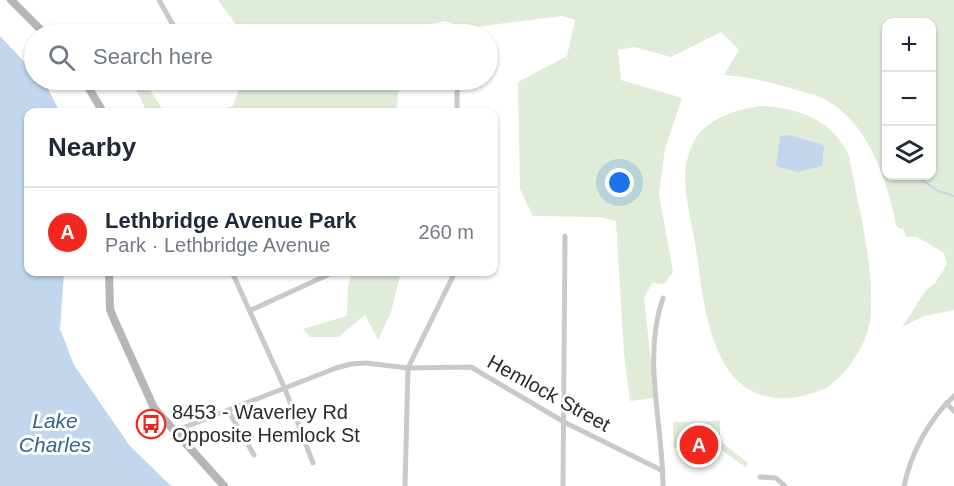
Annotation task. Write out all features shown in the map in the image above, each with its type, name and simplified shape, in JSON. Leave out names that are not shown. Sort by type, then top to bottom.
[{"type":"main road","points":[[11,0],[35,24]]},
{"type":"main road","points":[[90,90],[101,108]]},
{"type":"main road","points":[[109,276],[110,309],[154,408],[224,486]]},
{"type":"street","points":[[159,0],[172,24]]},
{"type":"street","points":[[457,90],[457,108]]},
{"type":"street","points":[[563,486],[565,236]]},
{"type":"street","points":[[234,276],[285,389],[313,462]]},
{"type":"street","points":[[251,310],[325,276]]},
{"type":"street","points":[[405,486],[408,368],[453,276]]},
{"type":"street","points":[[663,298],[657,316],[655,354],[663,486]]},
{"type":"street","name":"Hemlock Street","points":[[175,431],[351,364],[366,363],[408,368],[471,368],[564,422],[663,471]]},
{"type":"street","points":[[904,486],[922,437],[954,396]]},
{"type":"street","points":[[946,404],[954,411]]},
{"type":"street","points":[[228,410],[254,455]]},
{"type":"street","points":[[760,477],[776,478],[785,486]]},
{"type":"green space","points":[[218,0],[954,0],[954,310],[924,316],[902,327],[926,290],[935,283],[947,264],[944,253],[917,237],[906,237],[903,228],[900,229],[896,225],[884,180],[936,180],[936,18],[882,18],[882,175],[865,138],[854,123],[841,110],[823,98],[763,81],[724,75],[739,50],[721,32],[671,57],[635,47],[618,50],[621,80],[682,98],[665,149],[659,194],[673,272],[664,284],[652,283],[644,298],[655,398],[630,401],[624,353],[616,221],[599,217],[533,216],[520,189],[518,82],[567,56],[575,20],[562,16],[498,24],[454,24],[445,21],[430,24],[236,24]]},
{"type":"green space","points":[[136,90],[150,90],[162,108],[145,108]]},
{"type":"green space","points":[[239,90],[399,90],[396,108],[227,108],[233,106]]},
{"type":"green space","points":[[760,106],[788,109],[812,118],[823,124],[842,143],[849,156],[870,271],[870,320],[859,352],[837,379],[827,387],[791,398],[773,398],[755,393],[740,383],[720,355],[707,318],[686,193],[685,176],[689,154],[700,133],[706,126],[723,116]]},
{"type":"green space","points":[[351,276],[400,276],[391,312],[378,340],[365,315],[338,337],[310,337],[303,329],[347,316],[348,286]]},
{"type":"green space","points":[[720,421],[720,441],[748,463],[745,467],[718,447],[674,448],[673,422]]},
{"type":"water","name":"Lake Charles","points":[[0,36],[24,61],[24,90],[49,90],[58,108],[24,108],[24,276],[64,276],[60,329],[74,365],[130,446],[171,486],[0,486]]},
{"type":"water","points":[[788,135],[821,144],[824,147],[822,166],[798,172],[776,166],[780,136]]},
{"type":"waterway","points":[[922,180],[938,191],[954,196]]},
{"type":"place","name":"8453 - Waverley Rd Opposite Hemlock St","points":[[151,424]]},
{"type":"place","name":"Lethbridge Avenue Park","points":[[699,445]]}]
